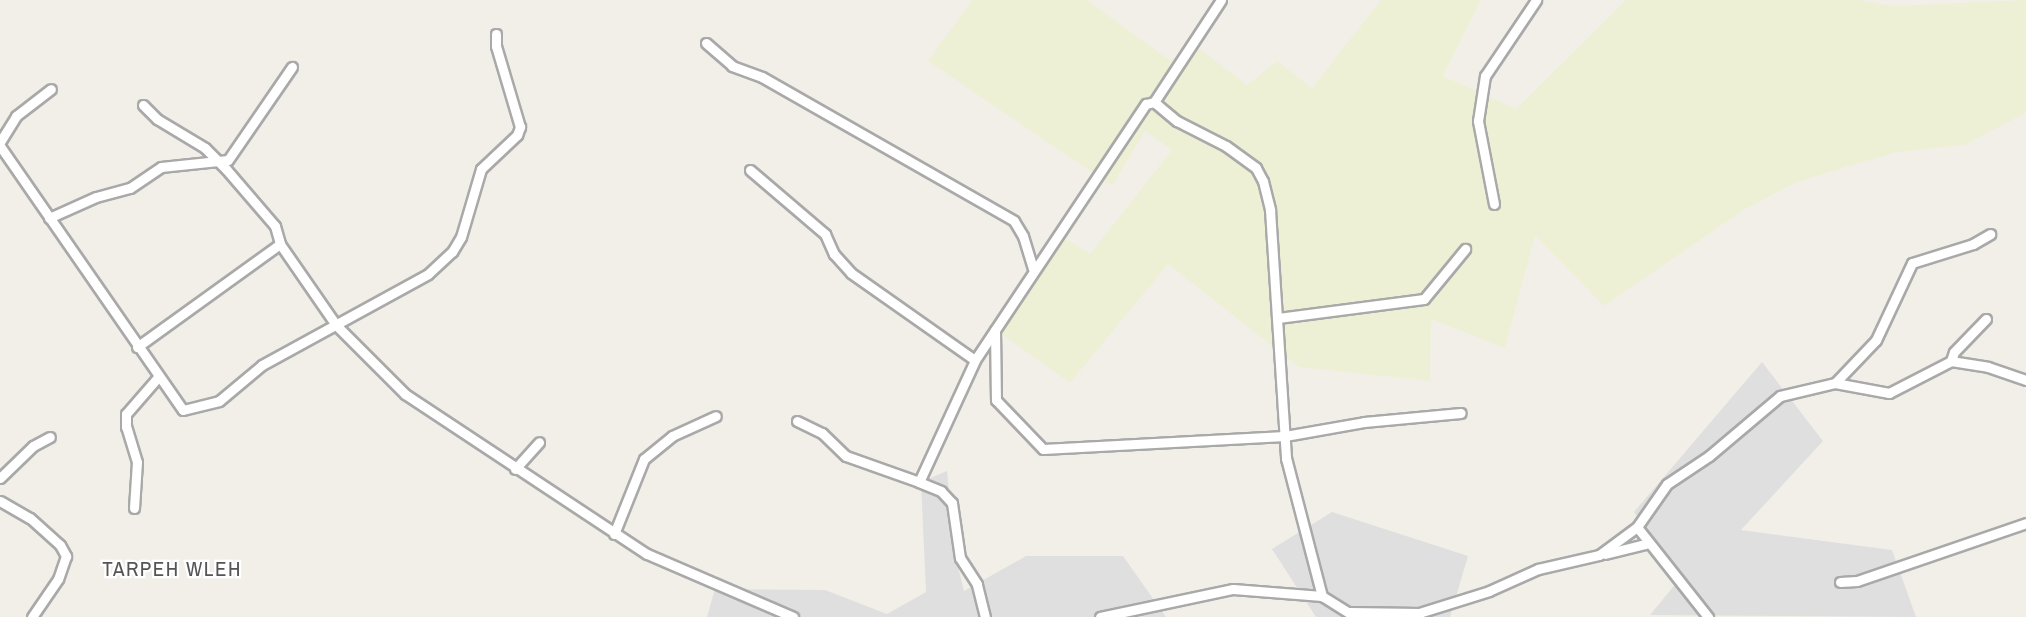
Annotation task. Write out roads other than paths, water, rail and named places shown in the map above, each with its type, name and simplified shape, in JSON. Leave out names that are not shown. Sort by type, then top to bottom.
[{"type":"street","points":[[919,482],[975,360],[1033,269],[1146,104],[1154,102],[1221,0]]},
{"type":"street","points":[[1494,204],[1478,121],[1485,76],[1536,0]]},
{"type":"street","points":[[51,89],[16,116],[0,144],[183,410],[219,401],[262,365],[428,274],[452,252],[461,237],[481,169],[517,135],[520,127],[496,46],[496,34]]},
{"type":"street","points":[[706,42],[732,66],[762,77],[1014,221],[1023,236],[1033,269]]},
{"type":"street","points":[[49,218],[96,197],[130,188],[160,167],[186,162],[219,163],[228,160],[292,67]]},
{"type":"street","points":[[1154,102],[1177,122],[1226,146],[1256,168],[1263,181],[1270,210],[1286,458],[1322,596]]},
{"type":"street","points":[[143,105],[157,119],[205,147],[275,226],[280,244],[336,325],[405,394],[614,534],[686,573],[793,617]]},
{"type":"street","points":[[750,170],[825,234],[834,254],[851,273],[975,360]]},
{"type":"street","points":[[1835,383],[1876,340],[1912,263],[1973,244],[1990,234]]},
{"type":"street","points":[[138,347],[280,244]]},
{"type":"street","points":[[1278,318],[1424,299],[1465,249]]},
{"type":"street","points":[[1951,361],[1954,352],[1986,319]]},
{"type":"street","points":[[995,330],[996,400],[1044,449],[1090,449],[1285,436],[1364,422],[1461,413]]},
{"type":"street","points":[[1599,555],[1637,527],[1667,484],[1709,456],[1780,396],[1835,383],[1889,393],[1951,361],[1988,366],[2026,380]]},
{"type":"street","points":[[134,507],[137,462],[126,427],[126,414],[159,376]]},
{"type":"street","points":[[614,534],[644,459],[672,436],[716,416]]},
{"type":"street","points":[[797,422],[822,433],[846,456],[940,491],[952,503],[960,558],[977,584],[985,617]]},
{"type":"street","points":[[0,478],[33,446],[50,437]]},
{"type":"street","points":[[515,469],[539,442]]},
{"type":"street","points":[[0,501],[30,518],[66,556],[58,579],[32,617]]},
{"type":"street","points":[[1840,582],[1857,581],[2026,523]]},
{"type":"street","points":[[1637,527],[1708,617]]},
{"type":"street","points":[[1100,617],[1233,589],[1322,596],[1352,614],[1419,613],[1489,591],[1538,569],[1650,543]]},
{"type":"district","name":"TARPEH WLEH","points":[[172,569]]}]
